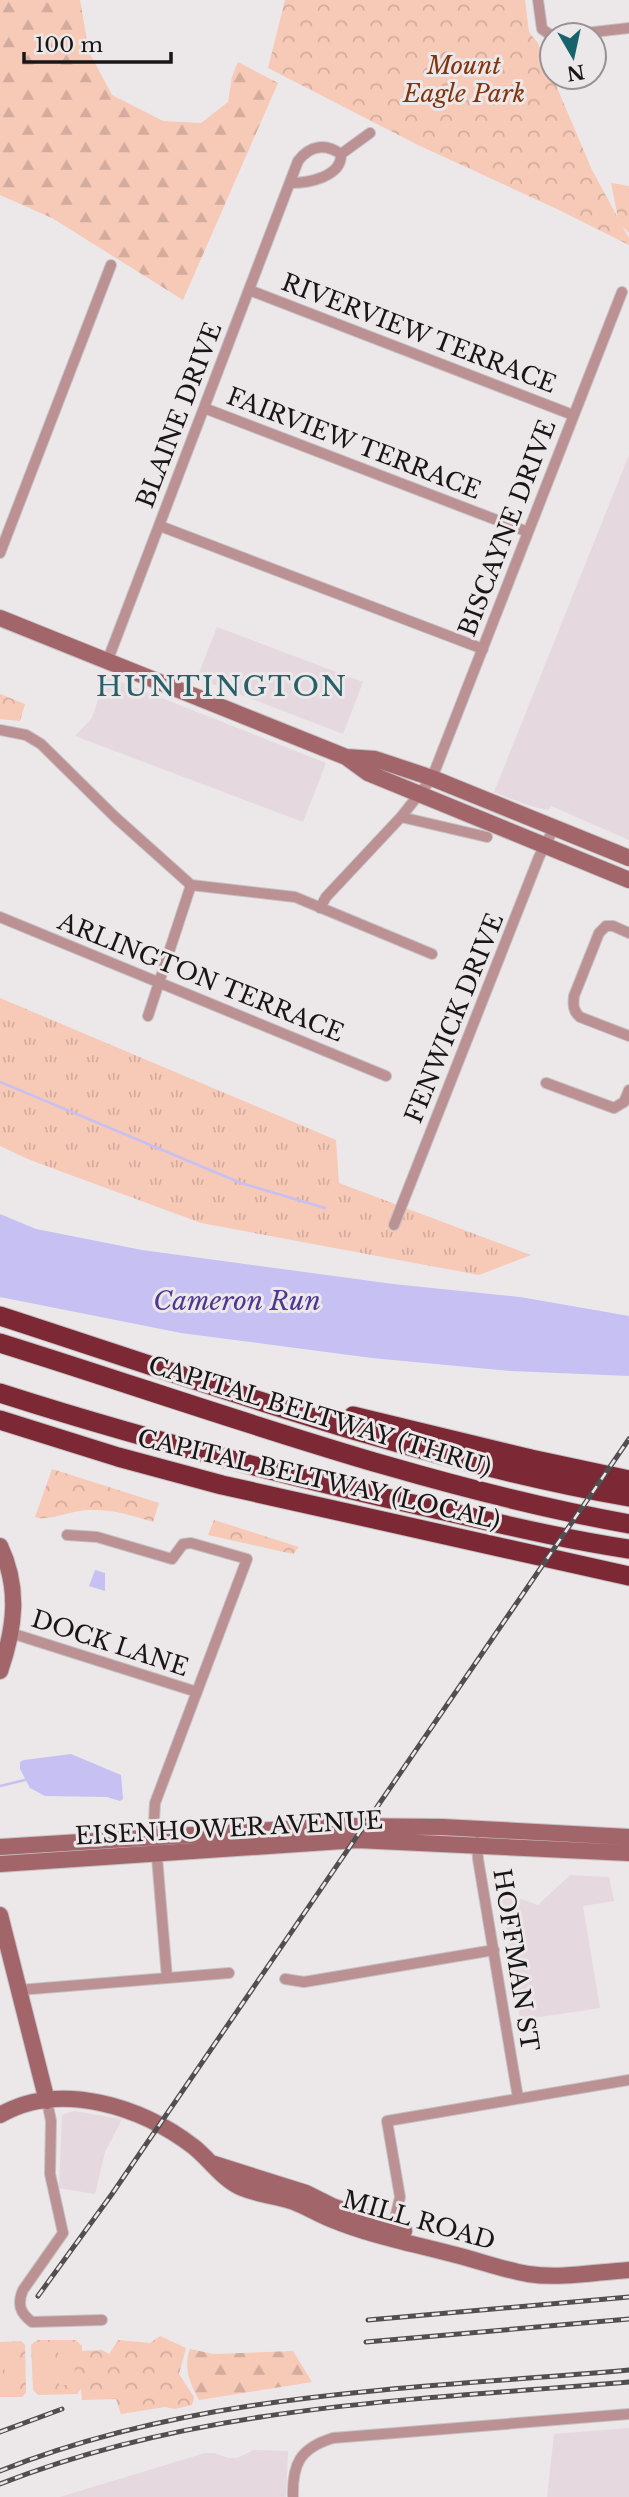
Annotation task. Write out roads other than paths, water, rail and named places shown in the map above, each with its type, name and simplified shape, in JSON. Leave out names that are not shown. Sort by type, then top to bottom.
[{"type":"highway","name":"CAPITAL BELTWAY (LOCAL)","points":[[0,1316],[424,1450],[563,1485],[629,1497]]},
{"type":"highway","name":"CAPITAL BELTWAY (THRU)","points":[[0,1343],[364,1459],[467,1488],[629,1524]]},
{"type":"highway","points":[[212,1385],[629,1480]]},
{"type":"highway","points":[[0,1393],[148,1438],[302,1478],[509,1526],[629,1549]]},
{"type":"highway","name":"CAPITAL BELTWAY (LOCAL)","points":[[0,1420],[118,1457],[222,1485],[627,1576]]},
{"type":"main road","points":[[0,618],[346,757],[368,773],[629,880]]},
{"type":"main road","points":[[346,757],[375,759],[432,778],[629,858]]},
{"type":"main road","points":[[0,1546],[13,1586],[14,1608],[11,1633],[0,1671]]},
{"type":"main road","name":"EISENHOWER AVENUE","points":[[0,1847],[336,1826],[629,1853]]},
{"type":"main road","name":"EISENHOWER AVENUE","points":[[0,1864],[357,1840],[629,1837]]},
{"type":"main road","points":[[0,1915],[47,2101]]},
{"type":"main road","name":"MILL ROAD","points":[[2,2114],[17,2107],[47,2101],[89,2101],[119,2108],[169,2130],[211,2162],[306,2193],[391,2233],[527,2274],[558,2275],[629,2270]]},
{"type":"main road","name":"MILL ROAD","points":[[391,2233],[529,2266],[565,2267],[629,2262]]},
{"type":"street","points":[[538,0],[541,21]]},
{"type":"street","points":[[608,30],[629,28]]},
{"type":"street","points":[[291,183],[308,182],[325,176],[341,161],[341,154],[370,133]]},
{"type":"street","name":"BLAINE DRIVE","points":[[107,662],[298,161],[310,149],[325,147],[341,154]]},
{"type":"street","points":[[0,554],[111,265]]},
{"type":"street","name":"RIVERVIEW TERRACE","points":[[249,290],[573,415]]},
{"type":"street","name":"BISCAYNE DRIVE","points":[[320,908],[326,897],[401,817],[432,778],[622,292]]},
{"type":"street","name":"FAIRVIEW TERRACE","points":[[204,408],[528,532]]},
{"type":"street","points":[[160,526],[483,649]]},
{"type":"street","points":[[0,730],[26,735],[41,744],[114,817],[191,885],[295,897],[432,954]]},
{"type":"street","points":[[401,817],[487,837]]},
{"type":"street","name":"FENWICK DRIVE","points":[[394,1224],[554,828]]},
{"type":"street","points":[[148,1016],[191,885]]},
{"type":"street","name":"ARLINGTON TERRACE","points":[[0,917],[386,1076]]},
{"type":"street","points":[[629,933],[607,926],[599,933],[574,996],[573,1005],[580,1017],[629,1036]]},
{"type":"street","points":[[546,1083],[614,1108],[624,1102],[629,1090]]},
{"type":"street","points":[[66,1535],[97,1537],[172,1559],[183,1544],[191,1543],[247,1559],[155,1803],[167,1978]]},
{"type":"street","name":"DOCK LANE","points":[[11,1633],[197,1692]]},
{"type":"street","name":"HOFFMAN ST","points":[[477,1838],[518,2098]]},
{"type":"street","points":[[285,1979],[304,1982],[322,1980],[494,1951]]},
{"type":"street","points":[[19,1990],[229,1973]]},
{"type":"street","points":[[391,2233],[400,2197],[387,2121],[629,2080]]},
{"type":"street","points":[[47,2101],[51,2122],[50,2174],[63,2233],[23,2290],[19,2299],[20,2309],[32,2322],[102,2320]]},
{"type":"street","points":[[293,2497],[298,2461],[312,2447],[333,2438],[629,2414]]},
{"type":"water","name":"Cameron Run","points":[[0,1214],[36,1229],[142,1250],[393,1284],[520,1297],[629,1316],[629,1376],[511,1371],[372,1358],[181,1333],[0,1297]]},
{"type":"water","points":[[95,1570],[105,1573],[105,1591],[89,1586]]},
{"type":"water","points":[[71,1754],[121,1775],[123,1799],[120,1801],[107,1797],[45,1796],[30,1788],[20,1769],[20,1762]]},
{"type":"waterway","points":[[0,1082],[241,1183],[325,1208]]},
{"type":"waterway","points":[[0,1786],[25,1780]]},
{"type":"railway","points":[[38,2296],[112,2194],[629,1439]]},
{"type":"railway","points":[[368,2320],[629,2297]]},
{"type":"railway","points":[[366,2342],[629,2319]]},
{"type":"railway","points":[[0,2471],[76,2444],[153,2424],[231,2409],[390,2389],[629,2370]]},
{"type":"railway","points":[[0,2484],[76,2458],[153,2437],[231,2422],[390,2401],[629,2382]]},
{"type":"railway","points":[[0,2432],[62,2409]]},
{"type":"district","name":"HUNTINGTON","points":[[222,686]]},
{"type":"park label","name":"Mount Eagle Park","points":[[464,79]]}]
